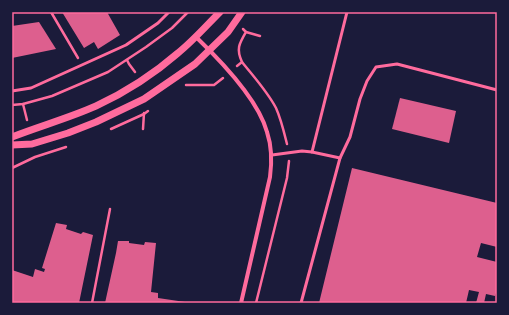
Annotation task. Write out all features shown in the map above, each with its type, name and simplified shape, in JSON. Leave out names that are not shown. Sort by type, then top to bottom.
[{"type":"street","points":[[12,137],[70,117],[96,106],[140,81],[157,70],[178,53],[220,12]]},
{"type":"street","points":[[12,145],[32,144],[68,133],[96,122],[144,99],[195,64],[228,32],[242,12]]},
{"type":"street","points":[[196,37],[210,50],[243,88],[260,114],[267,132],[272,155],[270,177],[241,303]]},
{"type":"lane","points":[[12,91],[31,88],[126,45],[158,23],[169,12]]},
{"type":"lane","points":[[312,152],[348,12]]},
{"type":"lane","points":[[301,303],[340,158],[350,137],[366,81],[376,67],[397,64],[497,90]]},
{"type":"lane","points":[[272,155],[302,151],[340,158]]},
{"type":"path","points":[[51,12],[82,65],[93,79]]},
{"type":"path","points":[[12,105],[23,104],[52,96],[108,72],[172,28],[188,12]]},
{"type":"path","points":[[246,32],[260,36]]},
{"type":"path","points":[[143,129],[144,99]]},
{"type":"path","points":[[92,303],[110,209]]},
{"type":"building","points":[[62,12],[107,12],[120,35],[98,49],[94,42],[84,48]]},
{"type":"building","points":[[39,22],[56,49],[12,58],[12,26]]},
{"type":"building","points":[[400,98],[456,111],[449,143],[392,129]]},
{"type":"building","points":[[352,168],[497,203],[497,247],[481,243],[477,257],[497,262],[497,290],[495,296],[486,294],[484,303],[476,303],[479,292],[469,290],[466,303],[319,303]]},
{"type":"building","points":[[56,223],[67,225],[66,229],[81,234],[83,232],[93,235],[79,303],[12,303],[12,270],[33,277],[35,269],[44,272],[45,269],[42,268]]},
{"type":"building","points":[[118,241],[129,241],[129,243],[144,245],[145,242],[156,243],[151,292],[158,293],[158,298],[185,303],[105,303]]}]
